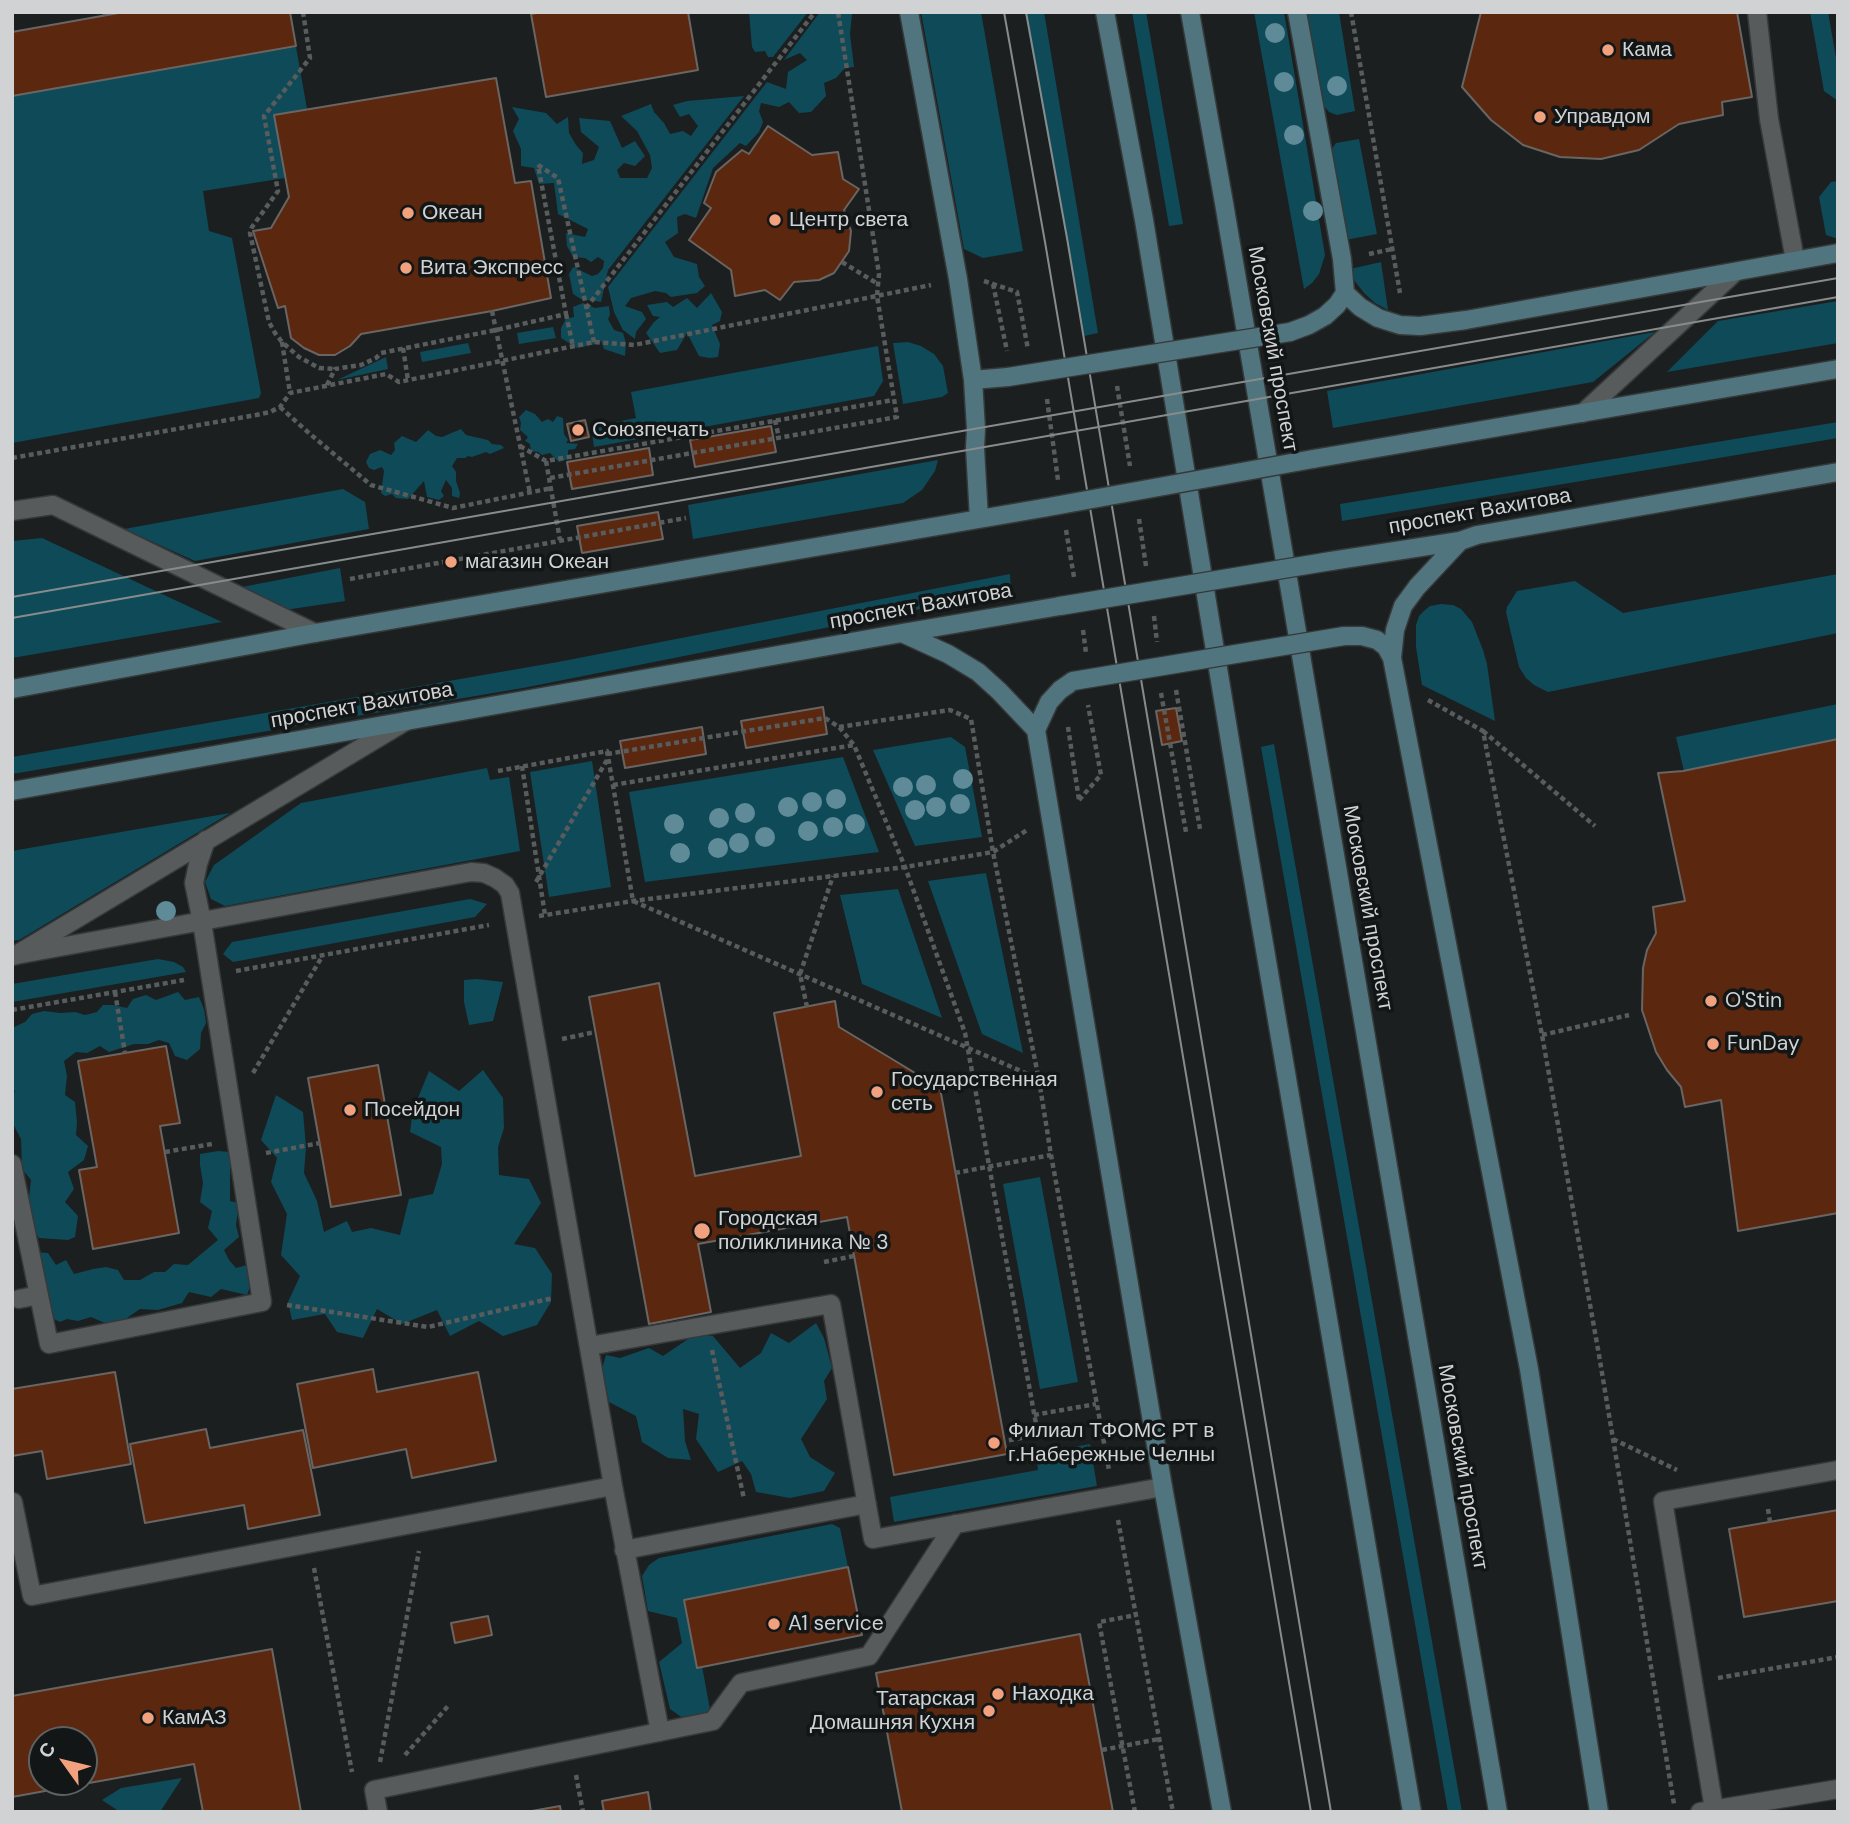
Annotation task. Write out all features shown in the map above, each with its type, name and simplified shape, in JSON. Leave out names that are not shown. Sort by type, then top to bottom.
[{"type":"main road","points":[[909,12],[958,279],[973,380],[979,519]]},
{"type":"main road","points":[[1105,12],[1144,220],[1412,1812]]},
{"type":"main road","name":"Московский проспект","points":[[1190,12],[1498,1812]]},
{"type":"main road","points":[[973,380],[1008,377],[1290,332],[1310,325],[1337,305],[1345,293],[1342,259],[1297,12]]},
{"type":"main road","points":[[1345,293],[1360,307],[1378,318],[1399,325],[1419,326],[1838,253]]},
{"type":"main road","points":[[12,689],[315,633],[1838,369]]},
{"type":"main road","name":"проспект Вахитова","points":[[12,791],[902,633],[1460,541],[1477,535],[1838,472]]},
{"type":"main road","points":[[1392,658],[1395,630],[1403,606],[1423,579],[1460,541]]},
{"type":"main road","points":[[902,633],[948,654],[978,672],[1035,730],[1163,1487],[1222,1812]]},
{"type":"main road","points":[[1035,730],[1049,702],[1059,690],[1073,681],[1344,636],[1362,636],[1377,640],[1387,647],[1397,683],[1529,1369],[1599,1812]]},
{"type":"street","points":[[1757,12],[1769,118],[1795,260]]},
{"type":"street","points":[[1583,412],[1734,273]]},
{"type":"street","points":[[12,511],[53,505],[315,633]]},
{"type":"street","points":[[14,955],[407,721]]},
{"type":"street","points":[[12,1164],[49,1344],[262,1302],[194,883],[206,840]]},
{"type":"street","points":[[14,955],[471,872],[484,873],[505,885],[510,893],[515,920],[624,1550],[660,1732]]},
{"type":"street","points":[[19,1299],[39,1295]]},
{"type":"street","points":[[589,1346],[831,1304],[873,1539],[1163,1487]]},
{"type":"street","points":[[1838,1470],[1663,1501],[1693,1682],[1707,1811],[1838,1789]]},
{"type":"street","points":[[13,1502],[32,1596],[613,1486]]},
{"type":"street","points":[[624,1550],[867,1504]]},
{"type":"street","points":[[378,1812],[374,1790],[713,1721],[741,1683],[869,1656],[956,1524]]},
{"type":"path","points":[[303,12],[310,58],[264,116],[278,191],[250,233],[269,323],[282,342],[309,363],[319,368],[335,369],[362,365],[381,353],[566,314]]},
{"type":"path","points":[[586,308],[815,12]]},
{"type":"path","points":[[550,478],[897,417],[877,296],[879,274],[838,12]]},
{"type":"path","points":[[1351,12],[1400,293]]},
{"type":"path","points":[[573,346],[538,165],[558,178],[594,342]]},
{"type":"path","points":[[842,262],[878,284]]},
{"type":"path","points":[[1008,357],[993,284],[1017,292],[1030,360]]},
{"type":"path","points":[[12,458],[257,415],[280,407],[290,393],[386,374],[400,382],[594,342],[634,345],[877,296]]},
{"type":"path","points":[[492,311],[530,493]]},
{"type":"path","points":[[282,342],[290,393]]},
{"type":"path","points":[[402,348],[408,380]]},
{"type":"path","points":[[326,386],[335,369]]},
{"type":"path","points":[[1116,386],[1132,476]]},
{"type":"path","points":[[1046,397],[1059,488]]},
{"type":"path","points":[[520,446],[546,461],[893,400]]},
{"type":"path","points":[[280,407],[371,485],[453,508],[552,488]]},
{"type":"path","points":[[775,420],[779,438]]},
{"type":"path","points":[[546,461],[560,540]]},
{"type":"path","points":[[350,579],[686,519]]},
{"type":"path","points":[[1065,527],[1075,582]]},
{"type":"path","points":[[1082,623],[1086,651],[1082,662]]},
{"type":"path","points":[[1397,683],[1483,730],[1595,826]]},
{"type":"path","points":[[1161,693],[1186,832]]},
{"type":"path","points":[[1079,800],[1101,775],[1086,694]]},
{"type":"path","points":[[839,727],[950,710],[971,719],[980,718]]},
{"type":"path","points":[[608,756],[825,718],[839,727],[854,745],[905,867],[965,1033],[1038,1435],[1005,1441]]},
{"type":"path","points":[[971,719],[993,852],[1040,1080],[1096,1404],[1173,1812]]},
{"type":"path","points":[[1483,730],[1542,1035],[1675,1812]]},
{"type":"path","points":[[613,785],[854,745]]},
{"type":"path","points":[[498,771],[607,751],[633,901]]},
{"type":"path","points":[[539,876],[608,756]]},
{"type":"path","points":[[522,766],[545,915]]},
{"type":"path","points":[[225,973],[633,901],[905,867],[993,852],[1027,830]]},
{"type":"path","points":[[807,1007],[800,974],[833,876]]},
{"type":"path","points":[[633,901],[1040,1080]]},
{"type":"path","points":[[232,1110],[323,955]]},
{"type":"path","points":[[12,1010],[188,979]]},
{"type":"path","points":[[115,992],[125,1053]]},
{"type":"path","points":[[1542,1035],[1629,1015]]},
{"type":"path","points":[[569,1037],[595,1032]]},
{"type":"path","points":[[165,1152],[236,1140]]},
{"type":"path","points":[[239,1158],[320,1143]]},
{"type":"path","points":[[955,1173],[1051,1155]]},
{"type":"path","points":[[824,1262],[854,1256]]},
{"type":"path","points":[[262,1302],[428,1328],[579,1291]]},
{"type":"path","points":[[706,1325],[749,1526]]},
{"type":"path","points":[[1034,1415],[1096,1404]]},
{"type":"path","points":[[1613,1438],[1719,1491]]},
{"type":"path","points":[[374,1790],[425,1521]]},
{"type":"path","points":[[310,1542],[354,1781]]},
{"type":"path","points":[[1135,1812],[1099,1622],[1136,1615]]},
{"type":"path","points":[[1693,1682],[1838,1657]]},
{"type":"path","points":[[374,1790],[449,1705]]},
{"type":"path","points":[[1102,1749],[1159,1739]]},
{"type":"path","points":[[572,1750],[583,1812]]},
{"type":"shaded area","points":[[749,12],[808,12],[773,57],[768,57],[765,51],[755,52],[752,47]]},
{"type":"shaded area","points":[[820,12],[852,14],[850,34],[854,67],[845,68],[836,78],[824,83],[826,96],[811,112],[799,113],[789,102],[779,107],[761,103],[759,111],[763,122],[759,132],[746,146],[740,143],[713,168],[696,218],[685,214],[677,217],[678,233],[665,242],[674,257],[697,264],[699,277],[705,286],[697,293],[671,297],[655,291],[631,298],[625,306],[642,312],[646,319],[636,332],[635,339],[623,330],[614,312],[608,287],[767,82],[786,89],[788,72],[807,60],[800,53],[784,60]]},
{"type":"shaded area","points":[[921,12],[981,12],[1023,251],[983,258],[964,249]]},
{"type":"shaded area","points":[[1025,12],[1044,12],[1098,333],[1084,336]]},
{"type":"shaded area","points":[[1132,12],[1146,12],[1183,224],[1169,226]]},
{"type":"shaded area","points":[[1254,12],[1284,12],[1325,255],[1319,274],[1304,289]]},
{"type":"shaded area","points":[[1307,12],[1339,12],[1355,111],[1337,115],[1324,106]]},
{"type":"shaded area","points":[[1810,12],[1828,12],[1838,69],[1838,101],[1824,91]]},
{"type":"shaded area","points":[[296,47],[307,109],[274,115],[285,178],[203,191],[209,231],[232,238],[261,393],[259,398],[12,443],[12,96]]},
{"type":"shaded area","points":[[744,96],[608,270],[601,302],[581,299],[573,294],[569,274],[573,267],[592,276],[603,268],[604,261],[598,257],[591,262],[585,258],[573,257],[567,246],[566,233],[585,237],[588,229],[558,214],[554,183],[539,184],[534,168],[521,166],[521,149],[513,131],[519,119],[512,107],[546,113],[557,124],[568,117],[569,133],[583,153],[582,164],[594,160],[599,147],[581,132],[579,118],[610,121],[622,148],[635,141],[645,156],[635,166],[624,163],[617,170],[620,178],[647,178],[652,168],[650,155],[637,131],[621,116],[651,104],[670,134],[683,131],[691,136],[698,126],[689,114],[680,117],[673,105],[687,101]]},
{"type":"shaded area","points":[[1359,139],[1377,234],[1345,240],[1329,153],[1336,143]]},
{"type":"shaded area","points":[[1838,181],[1838,239],[1826,235],[1819,197],[1831,182]]},
{"type":"shaded area","points":[[1381,262],[1388,310],[1364,293],[1350,269]]},
{"type":"shaded area","points":[[711,293],[722,312],[720,321],[712,325],[720,344],[718,357],[699,356],[687,333],[677,350],[660,353],[646,333],[660,317],[653,316],[647,305],[667,302],[673,307],[687,298],[697,308]]},
{"type":"shaded area","points":[[1838,301],[1838,343],[1667,372],[1718,321]]},
{"type":"shaded area","points":[[583,303],[595,308],[609,306],[608,319],[614,330],[623,333],[626,343],[625,356],[604,349],[601,341],[577,348],[561,338],[561,328],[566,319],[574,317],[573,307]]},
{"type":"shaded area","points":[[553,327],[556,338],[519,344],[517,333]]},
{"type":"shaded area","points":[[1655,332],[1593,382],[1333,428],[1327,391]]},
{"type":"shaded area","points":[[908,342],[934,354],[943,366],[948,393],[942,397],[903,404],[893,343]]},
{"type":"shaded area","points":[[468,343],[471,353],[422,362],[420,352]]},
{"type":"shaded area","points":[[878,346],[883,381],[874,396],[594,447],[591,427],[636,418],[631,392]]},
{"type":"shaded area","points":[[386,357],[388,369],[337,380]]},
{"type":"shaded area","points":[[526,410],[535,414],[542,422],[548,419],[553,422],[557,416],[563,418],[564,434],[568,440],[566,443],[578,444],[575,449],[568,450],[568,459],[559,462],[550,453],[542,455],[531,451],[530,444],[525,441],[528,437],[520,430],[519,417]]},
{"type":"shaded area","points":[[1838,422],[1838,438],[1342,521],[1340,504]]},
{"type":"shaded area","points":[[461,429],[466,435],[488,440],[504,448],[490,454],[486,452],[457,458],[452,466],[456,472],[459,498],[452,496],[452,488],[446,480],[441,491],[444,496],[439,500],[427,497],[424,481],[408,499],[381,493],[384,471],[382,467],[374,470],[369,468],[366,462],[370,454],[380,450],[391,455],[395,450],[394,443],[402,436],[416,442],[428,430],[442,437]]},
{"type":"shaded area","points":[[938,460],[935,471],[922,490],[903,503],[693,539],[688,505]]},
{"type":"shaded area","points":[[343,489],[365,502],[369,529],[195,561],[124,529]]},
{"type":"shaded area","points":[[42,538],[222,622],[12,658],[12,541]]},
{"type":"shaded area","points":[[340,568],[345,601],[285,610],[242,587]]},
{"type":"shaded area","points":[[1010,574],[1011,591],[523,688],[12,774],[12,757],[558,662]]},
{"type":"shaded area","points":[[1838,574],[1838,633],[1548,692],[1534,685],[1519,667],[1506,612],[1517,591],[1575,581],[1623,613]]},
{"type":"shaded area","points":[[1441,604],[1461,609],[1472,622],[1487,664],[1495,721],[1422,685],[1416,647],[1416,625],[1425,610]]},
{"type":"shaded area","points":[[1838,704],[1838,739],[1684,771],[1676,737]]},
{"type":"shaded area","points":[[951,737],[965,747],[982,837],[915,846],[873,750]]},
{"type":"shaded area","points":[[1274,744],[1462,1812],[1448,1812],[1261,747]]},
{"type":"shaded area","points":[[843,757],[879,852],[645,882],[629,792]]},
{"type":"shaded area","points":[[592,761],[611,887],[549,897],[530,772]]},
{"type":"shaded area","points":[[487,768],[490,780],[509,777],[520,851],[225,906],[211,899],[205,882],[214,865],[301,803]]},
{"type":"shaded area","points":[[230,813],[19,940],[12,941],[12,851]]},
{"type":"shaded area","points":[[986,873],[1023,1053],[982,1034],[928,881]]},
{"type":"shaded area","points":[[898,889],[942,1018],[862,984],[840,895]]},
{"type":"shaded area","points":[[470,899],[487,904],[475,917],[233,962],[223,954],[232,942]]},
{"type":"shaded area","points":[[158,959],[174,962],[186,972],[12,1002],[12,984]]},
{"type":"shaded area","points":[[464,980],[503,982],[493,1021],[469,1025],[464,1002]]},
{"type":"shaded area","points":[[178,992],[185,1000],[199,997],[206,1023],[201,1033],[200,1049],[187,1060],[175,1056],[169,1043],[159,1040],[109,1052],[100,1046],[87,1053],[76,1052],[64,1061],[67,1076],[65,1095],[75,1102],[76,1135],[88,1146],[84,1160],[68,1172],[74,1189],[65,1202],[78,1216],[75,1237],[68,1240],[39,1238],[33,1228],[28,1206],[31,1180],[22,1169],[21,1139],[12,1122],[12,1098],[15,1091],[12,1089],[12,1028],[25,1022],[32,1014],[44,1011],[85,1015],[97,1012],[103,1005],[127,1008],[133,999],[146,995],[156,1000]]},
{"type":"shaded area","points":[[483,1070],[503,1098],[504,1128],[498,1147],[499,1175],[529,1179],[541,1203],[514,1244],[535,1248],[552,1274],[551,1302],[537,1325],[503,1336],[479,1321],[450,1336],[437,1310],[402,1324],[377,1309],[363,1338],[337,1332],[325,1314],[292,1320],[288,1302],[300,1276],[281,1255],[287,1214],[271,1182],[277,1158],[261,1140],[276,1095],[303,1112],[306,1147],[304,1173],[317,1201],[324,1232],[347,1221],[352,1232],[371,1228],[400,1235],[409,1199],[433,1194],[442,1164],[441,1147],[410,1132],[413,1110],[429,1071],[459,1091]]},
{"type":"shaded area","points":[[230,1152],[230,1201],[239,1203],[236,1225],[239,1237],[224,1250],[236,1268],[247,1265],[252,1280],[247,1295],[221,1289],[211,1297],[189,1292],[182,1303],[158,1310],[140,1309],[114,1327],[91,1317],[60,1322],[52,1318],[46,1308],[48,1294],[39,1282],[35,1252],[48,1253],[56,1265],[66,1260],[74,1274],[106,1267],[118,1270],[124,1280],[140,1280],[154,1272],[165,1272],[174,1264],[188,1265],[218,1240],[208,1228],[212,1211],[200,1202],[203,1183],[200,1154]]},
{"type":"shaded area","points":[[1040,1177],[1078,1382],[1040,1389],[1003,1184]]},
{"type":"shaded area","points":[[816,1323],[824,1338],[832,1368],[824,1381],[827,1399],[801,1439],[810,1457],[835,1473],[824,1491],[790,1498],[756,1492],[751,1474],[742,1461],[718,1472],[696,1439],[699,1414],[683,1409],[685,1441],[691,1460],[668,1458],[642,1442],[636,1416],[609,1402],[602,1369],[606,1355],[620,1358],[649,1348],[663,1356],[694,1335],[713,1336],[740,1368],[761,1353],[771,1333],[789,1343]]},
{"type":"shaded area","points":[[1090,1444],[1097,1486],[894,1522],[890,1497],[1038,1470],[1036,1454]]},
{"type":"shaded area","points":[[832,1524],[840,1528],[848,1567],[684,1600],[702,1666],[711,1715],[687,1721],[670,1709],[659,1662],[682,1643],[677,1618],[648,1611],[642,1576],[649,1565],[659,1558]]},
{"type":"shaded area","points":[[182,1778],[160,1812],[117,1810],[102,1800],[121,1788]]},
{"type":"building","points":[[124,12],[290,12],[296,46],[12,96],[12,32]]},
{"type":"building","points":[[688,12],[698,70],[546,97],[531,14]]},
{"type":"building","name":"Кама","points":[[1481,12],[1737,12],[1752,97],[1722,102],[1723,115],[1679,124],[1639,150],[1601,159],[1560,157],[1523,145],[1491,120],[1462,87]]},
{"type":"building","name":"Океан","points":[[496,78],[515,183],[531,181],[551,298],[361,334],[350,346],[335,355],[319,355],[304,348],[291,338],[285,306],[278,308],[253,231],[271,228],[289,197],[274,115]]},
{"type":"building","name":"Центр света","points":[[768,126],[812,155],[838,152],[843,179],[859,189],[844,210],[851,231],[849,251],[834,273],[819,280],[794,282],[780,300],[765,290],[735,296],[731,270],[689,240],[711,208],[704,203],[716,172],[742,150],[749,154]]},
{"type":"building","name":"Союзпечать","points":[[585,420],[589,437],[571,441],[567,424]]},
{"type":"building","points":[[771,426],[776,452],[695,467],[690,440]]},
{"type":"building","points":[[649,448],[653,475],[572,489],[567,462]]},
{"type":"building","points":[[658,512],[663,539],[582,553],[577,526]]},
{"type":"building","points":[[823,707],[827,734],[746,748],[741,721]]},
{"type":"building","points":[[1176,708],[1182,741],[1162,745],[1156,711]]},
{"type":"building","points":[[702,727],[706,754],[625,768],[620,741]]},
{"type":"building","points":[[1838,739],[1838,1213],[1738,1231],[1721,1100],[1685,1107],[1681,1087],[1656,1052],[1642,1010],[1643,968],[1647,950],[1656,933],[1653,907],[1685,901],[1658,773],[1683,771]]},
{"type":"building","name":"Городская поликлиника № 3","points":[[659,983],[695,1176],[801,1156],[774,1013],[835,1001],[839,1027],[940,1088],[1007,1454],[894,1475],[847,1217],[698,1244],[711,1312],[649,1324],[589,997]]},
{"type":"building","points":[[166,1046],[180,1123],[160,1126],[179,1233],[93,1249],[79,1170],[97,1167],[78,1061]]},
{"type":"building","name":"Посейдон","points":[[378,1065],[401,1195],[331,1207],[308,1078]]},
{"type":"building","points":[[373,1369],[377,1392],[478,1372],[496,1461],[412,1478],[406,1449],[313,1468],[297,1384]]},
{"type":"building","points":[[115,1372],[131,1464],[47,1479],[42,1451],[12,1456],[12,1389]]},
{"type":"building","points":[[206,1429],[210,1448],[303,1430],[320,1515],[248,1529],[244,1505],[145,1523],[130,1444]]},
{"type":"building","points":[[1838,1510],[1838,1601],[1744,1617],[1729,1529]]},
{"type":"building","name":"A1 service","points":[[848,1567],[862,1635],[697,1668],[684,1600]]},
{"type":"building","points":[[488,1616],[492,1635],[455,1643],[451,1623]]},
{"type":"building","name":"Татарская Домашняя Кухня","points":[[1080,1634],[1113,1812],[902,1812],[876,1673]]},
{"type":"building","name":"КамАЗ","points":[[272,1649],[301,1812],[203,1812],[194,1764],[98,1781],[98,1726],[28,1726],[28,1794],[12,1797],[12,1696]]},
{"type":"building","points":[[648,1792],[651,1812],[604,1812],[602,1801]]},
{"type":"building","points":[[560,1806],[561,1812],[526,1812]]},
{"type":"tram line","points":[[1004,12],[1311,1812]]},
{"type":"tram line","points":[[1026,12],[1067,238],[1331,1812]]},
{"type":"tram line","points":[[12,597],[1838,278]]},
{"type":"tram line","points":[[12,618],[1838,297]]},
{"type":"place","name":"Кама","points":[[1608,50]]},
{"type":"place","name":"Управдом","points":[[1540,117]]},
{"type":"place","name":"Океан","points":[[408,213]]},
{"type":"place","name":"Центр света","points":[[775,220]]},
{"type":"place","name":"Вита Экспресс","points":[[406,268]]},
{"type":"place","name":"Союзпечать","points":[[578,430]]},
{"type":"place","name":"магазин Океан","points":[[451,562]]},
{"type":"place","name":"O'Stin","points":[[1711,1001]]},
{"type":"place","name":"FunDay","points":[[1713,1044]]},
{"type":"place","name":"Государственная сеть","points":[[877,1092]]},
{"type":"place","name":"Посейдон","points":[[350,1110]]},
{"type":"place","name":"Городская поликлиника № 3","points":[[702,1231]]},
{"type":"place","name":"Филиал ТФОМС РТ в г.Набережные Челны","points":[[994,1443]]},
{"type":"place","name":"A1 service","points":[[774,1624]]},
{"type":"place","name":"Находка","points":[[998,1694]]},
{"type":"place","name":"Татарская Домашняя Кухня","points":[[989,1711]]},
{"type":"place","name":"КамАЗ","points":[[148,1718]]}]
